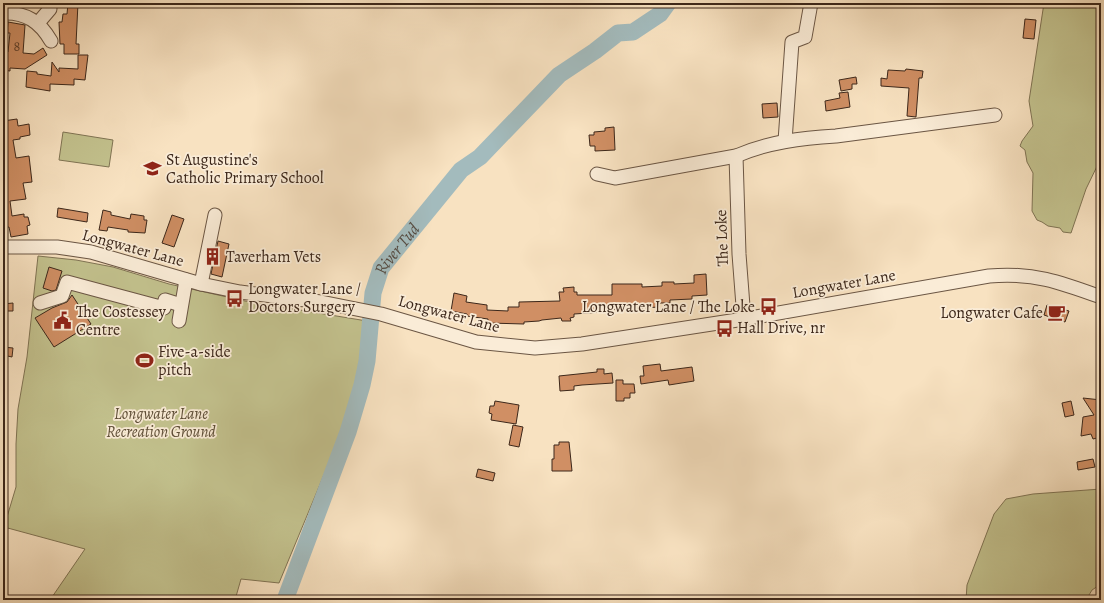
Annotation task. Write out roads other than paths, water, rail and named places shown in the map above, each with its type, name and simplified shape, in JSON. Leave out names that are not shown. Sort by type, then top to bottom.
[{"type":"street","points":[[785,141],[792,42],[805,37],[811,3]]},
{"type":"street","points":[[38,23],[50,9]]},
{"type":"street","points":[[3,13],[23,16],[38,23],[51,41]]},
{"type":"street","points":[[597,174],[615,178],[736,156],[753,148],[785,141],[995,115]]},
{"type":"street","name":"The Loke","points":[[736,156],[739,254],[744,319]]},
{"type":"street","points":[[201,284],[215,215]]},
{"type":"street","name":"Longwater Lane","points":[[3,247],[57,248],[84,251],[115,258],[201,284],[381,314],[476,342],[535,348],[582,344],[744,319],[965,280],[1009,274],[1031,275],[1101,296]]},
{"type":"street","points":[[179,321],[186,280]]},
{"type":"street","points":[[40,303],[62,296],[67,282],[164,308],[165,300],[181,305]]},
{"type":"waterway","name":"River Tud","points":[[285,600],[348,432],[362,385],[367,361],[373,293],[381,268],[461,170],[480,157],[559,75],[595,51],[618,33],[633,32],[660,14],[668,3]]},
{"type":"place","name":"St Augustine's Catholic Primary School","points":[[153,169]]},
{"type":"place","name":"Taverham Vets","points":[[213,257]]},
{"type":"place","name":"Longwater Lane / Doctors Surgery","points":[[235,298]]},
{"type":"place","name":"Longwater Lane / The Loke","points":[[768,307]]},
{"type":"place","name":"Longwater Cafe","points":[[1056,313]]},
{"type":"place","name":"The Costessey Centre","points":[[63,321]]},
{"type":"place","name":"Hall Drive, nr","points":[[724,328]]},
{"type":"place","name":"Five-a-side pitch","points":[[145,361]]},
{"type":"park label","name":"Longwater Lane Recreation Ground","points":[[161,423]]}]
